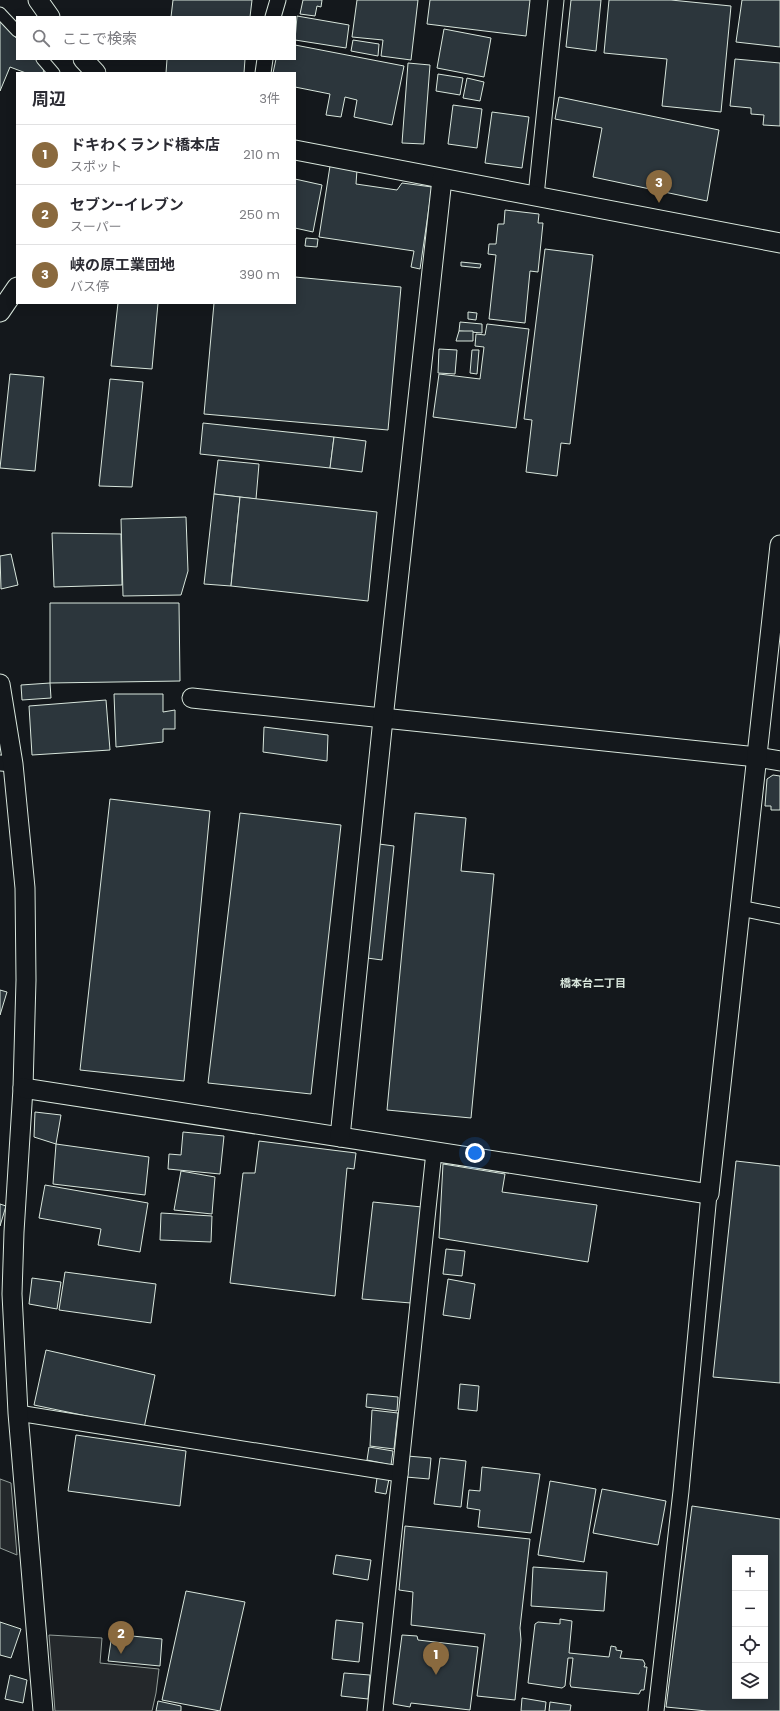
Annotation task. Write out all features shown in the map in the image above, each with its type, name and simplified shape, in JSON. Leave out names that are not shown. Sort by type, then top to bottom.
[{"type":"street","points":[[38,0],[49,16]]},
{"type":"street","points":[[273,16],[278,0]]},
{"type":"street","points":[[536,196],[556,0]]},
{"type":"street","points":[[0,13],[16,31]]},
{"type":"street","points":[[43,60],[53,72]]},
{"type":"street","points":[[84,60],[95,72]]},
{"type":"street","points":[[263,72],[265,60]]},
{"type":"street","points":[[296,150],[780,243]]},
{"type":"street","points":[[340,1137],[383,719],[442,179]]},
{"type":"street","points":[[0,312],[16,288]]},
{"type":"street","points":[[656,1711],[681,1491],[709,1194],[780,545]]},
{"type":"street","points":[[0,684],[6,763],[25,888],[26,980],[24,1088],[14,1232],[12,1294],[18,1413],[43,1711]]},
{"type":"street","points":[[192,698],[757,757],[780,761]]},
{"type":"street","points":[[740,908],[780,916]]},
{"type":"street","points":[[24,1088],[709,1194]]},
{"type":"street","points":[[375,1711],[434,1152]]},
{"type":"street","points":[[18,1413],[400,1474]]},
{"type":"shaded area","points":[[0,1479],[11,1483],[17,1555],[0,1548]]},
{"type":"shaded area","points":[[49,1635],[102,1638],[100,1663],[159,1669],[152,1711],[55,1711]]},
{"type":"building","points":[[173,0],[252,0],[250,16],[171,16]]},
{"type":"building","points":[[303,0],[322,0],[321,7],[317,6],[315,16],[300,14]]},
{"type":"building","points":[[357,0],[418,0],[411,60],[381,56],[383,40],[352,37]]},
{"type":"building","points":[[430,0],[530,0],[526,36],[427,24]]},
{"type":"building","points":[[571,0],[601,0],[596,51],[566,47]]},
{"type":"building","points":[[609,0],[671,0],[731,6],[721,112],[662,106],[667,59],[604,53]]},
{"type":"building","points":[[742,0],[780,0],[780,47],[736,42]]},
{"type":"building","points":[[297,16],[349,25],[346,48],[296,40]]},
{"type":"building","points":[[0,20],[16,38],[16,60],[36,60],[44,69],[43,72],[23,72],[10,67],[0,91]]},
{"type":"building","points":[[444,29],[491,38],[484,77],[437,68]]},
{"type":"building","points":[[353,40],[379,44],[378,56],[351,51]]},
{"type":"building","points":[[296,45],[404,66],[392,125],[354,117],[357,100],[345,97],[341,117],[326,115],[330,94],[296,87],[296,72],[273,72],[276,60],[296,60]]},
{"type":"building","points":[[735,59],[780,63],[780,126],[763,125],[764,115],[751,114],[751,108],[730,106]]},
{"type":"building","points":[[167,60],[245,60],[244,72],[166,72]]},
{"type":"building","points":[[408,63],[430,65],[424,144],[402,143]]},
{"type":"building","points":[[438,74],[463,78],[460,95],[436,91]]},
{"type":"building","points":[[467,78],[484,82],[480,101],[463,98]]},
{"type":"building","points":[[559,97],[719,130],[707,201],[593,177],[602,128],[555,119]]},
{"type":"building","points":[[453,105],[482,109],[477,148],[448,144]]},
{"type":"building","points":[[492,112],[529,117],[522,168],[485,163]]},
{"type":"building","points":[[330,166],[357,170],[356,184],[397,190],[402,183],[432,187],[420,269],[411,267],[414,251],[319,237]]},
{"type":"building","points":[[296,179],[322,185],[313,232],[296,228]]},
{"type":"building","points":[[505,210],[539,214],[538,223],[543,223],[538,272],[530,271],[525,323],[489,319],[496,255],[488,254],[489,244],[496,244],[498,224],[504,224]]},
{"type":"building","points":[[306,238],[318,239],[317,247],[305,246]]},
{"type":"building","points":[[545,249],[593,255],[570,444],[561,443],[557,476],[526,472],[532,420],[524,419]]},
{"type":"building","points":[[461,262],[481,264],[480,268],[461,266]]},
{"type":"building","points":[[296,277],[401,287],[388,430],[204,414],[214,304],[296,304]]},
{"type":"building","points":[[118,304],[158,304],[152,369],[111,366]]},
{"type":"building","points":[[468,312],[477,313],[476,320],[468,319]]},
{"type":"building","points":[[460,322],[482,324],[482,333],[459,331]]},
{"type":"building","points":[[487,324],[529,329],[516,428],[433,417],[439,374],[480,379],[484,347],[475,346],[476,334],[485,335]]},
{"type":"building","points":[[459,331],[473,331],[473,341],[456,341]]},
{"type":"building","points":[[439,349],[457,350],[455,374],[438,373]]},
{"type":"building","points":[[472,350],[479,350],[477,374],[470,373]]},
{"type":"building","points":[[10,374],[44,377],[35,471],[0,468]]},
{"type":"building","points":[[110,379],[143,382],[132,487],[99,486]]},
{"type":"building","points":[[203,423],[334,437],[330,468],[200,454]]},
{"type":"building","points":[[334,437],[366,441],[362,472],[330,468]]},
{"type":"building","points":[[218,460],[259,464],[256,499],[214,494]]},
{"type":"building","points":[[214,494],[240,497],[231,586],[204,584]]},
{"type":"building","points":[[240,497],[377,512],[368,601],[231,586]]},
{"type":"building","points":[[186,517],[188,571],[181,595],[123,596],[121,519]]},
{"type":"building","points":[[52,533],[121,534],[122,585],[54,587]]},
{"type":"building","points":[[11,554],[18,585],[1,589],[0,556]]},
{"type":"building","points":[[50,603],[179,603],[180,681],[50,683]]},
{"type":"building","points":[[50,683],[51,698],[22,700],[21,685]]},
{"type":"building","points":[[114,694],[163,694],[163,712],[175,710],[175,729],[163,729],[163,742],[116,747]]},
{"type":"building","points":[[106,700],[110,750],[32,755],[29,706]]},
{"type":"building","points":[[264,727],[328,735],[327,761],[263,752]]},
{"type":"building","points":[[773,775],[780,776],[780,810],[771,810],[771,806],[765,806],[767,779]]},
{"type":"building","points":[[110,799],[210,811],[184,1081],[80,1070]]},
{"type":"building","points":[[240,813],[341,825],[311,1094],[208,1083]]},
{"type":"building","points":[[415,813],[466,818],[461,871],[494,874],[471,1118],[387,1110]]},
{"type":"building","points":[[379,844],[394,846],[382,960],[367,958]]},
{"type":"building","points":[[0,990],[7,992],[0,1015]]},
{"type":"building","points":[[35,1112],[61,1115],[56,1144],[34,1137]]},
{"type":"building","points":[[183,1132],[224,1136],[220,1174],[168,1169],[169,1154],[181,1155]]},
{"type":"building","points":[[259,1141],[356,1153],[354,1169],[347,1168],[335,1296],[230,1283],[243,1173],[255,1173]]},
{"type":"building","points":[[56,1144],[149,1157],[145,1195],[53,1184]]},
{"type":"building","points":[[736,1161],[780,1166],[780,1383],[713,1377]]},
{"type":"building","points":[[443,1164],[505,1174],[502,1192],[597,1205],[588,1262],[439,1238]]},
{"type":"building","points":[[181,1171],[215,1177],[212,1214],[174,1210]]},
{"type":"building","points":[[45,1185],[148,1203],[140,1252],[98,1245],[101,1229],[39,1218]]},
{"type":"building","points":[[373,1202],[422,1207],[411,1303],[362,1299]]},
{"type":"building","points":[[0,1204],[6,1206],[0,1226]]},
{"type":"building","points":[[161,1213],[212,1216],[211,1242],[160,1240]]},
{"type":"building","points":[[446,1249],[465,1251],[462,1276],[443,1274]]},
{"type":"building","points":[[65,1272],[156,1284],[151,1323],[59,1310]]},
{"type":"building","points":[[32,1278],[61,1282],[57,1309],[29,1304]]},
{"type":"building","points":[[448,1279],[475,1284],[470,1319],[443,1315]]},
{"type":"building","points":[[46,1350],[155,1375],[144,1428],[34,1405]]},
{"type":"building","points":[[460,1384],[479,1386],[477,1411],[458,1409]]},
{"type":"building","points":[[367,1394],[398,1397],[397,1411],[366,1407]]},
{"type":"building","points":[[372,1410],[398,1413],[394,1449],[370,1446]]},
{"type":"building","points":[[76,1435],[186,1451],[180,1506],[68,1491]]},
{"type":"building","points":[[369,1447],[393,1451],[391,1465],[367,1460]]},
{"type":"building","points":[[407,1456],[431,1458],[429,1479],[406,1477]]},
{"type":"building","points":[[440,1458],[466,1461],[461,1507],[434,1504]]},
{"type":"building","points":[[482,1467],[540,1474],[531,1533],[478,1527],[480,1510],[467,1508],[469,1490],[480,1491]]},
{"type":"building","points":[[377,1478],[389,1479],[386,1494],[375,1492]]},
{"type":"building","points":[[550,1481],[596,1489],[584,1562],[538,1555]]},
{"type":"building","points":[[602,1489],[666,1501],[658,1545],[593,1533]]},
{"type":"building","points":[[692,1506],[780,1519],[780,1711],[707,1711],[666,1707]]},
{"type":"building","points":[[405,1526],[530,1539],[520,1628],[521,1640],[515,1700],[477,1696],[485,1634],[411,1625],[413,1592],[399,1590]]},
{"type":"building","points":[[336,1555],[371,1560],[368,1580],[333,1574]]},
{"type":"building","points":[[533,1567],[607,1572],[604,1611],[531,1606]]},
{"type":"building","points":[[186,1591],[245,1602],[220,1711],[162,1700]]},
{"type":"building","points":[[560,1619],[572,1621],[569,1653],[609,1657],[611,1646],[616,1647],[616,1650],[622,1651],[620,1658],[643,1660],[645,1664],[644,1667],[647,1667],[644,1690],[641,1690],[639,1694],[571,1687],[570,1684],[573,1658],[568,1658],[565,1686],[562,1688],[528,1683],[535,1624],[538,1622],[560,1624]]},
{"type":"building","points":[[336,1620],[363,1623],[359,1662],[332,1659]]},
{"type":"building","points":[[0,1622],[21,1629],[11,1658],[0,1655]]},
{"type":"building","points":[[112,1634],[162,1639],[160,1666],[108,1661]]},
{"type":"building","points":[[402,1635],[417,1636],[418,1640],[478,1647],[470,1710],[411,1703],[410,1707],[393,1704]]},
{"type":"building","points":[[344,1673],[370,1675],[368,1699],[341,1696]]},
{"type":"building","points":[[10,1675],[27,1680],[23,1703],[5,1699]]},
{"type":"building","points":[[522,1698],[546,1702],[545,1711],[521,1711]]},
{"type":"building","points":[[158,1701],[181,1706],[181,1711],[156,1711]]},
{"type":"building","points":[[550,1702],[571,1705],[570,1711],[549,1711]]},
{"type":"place","name":"峡の原工業団地","points":[[659,203]]},
{"type":"place","name":"セブン-イレブン","points":[[121,1654]]},
{"type":"place","name":"ドキわくランド橋本店","points":[[436,1675]]},
{"type":"district","name":"橋本台二丁目","points":[[593,983]]}]
